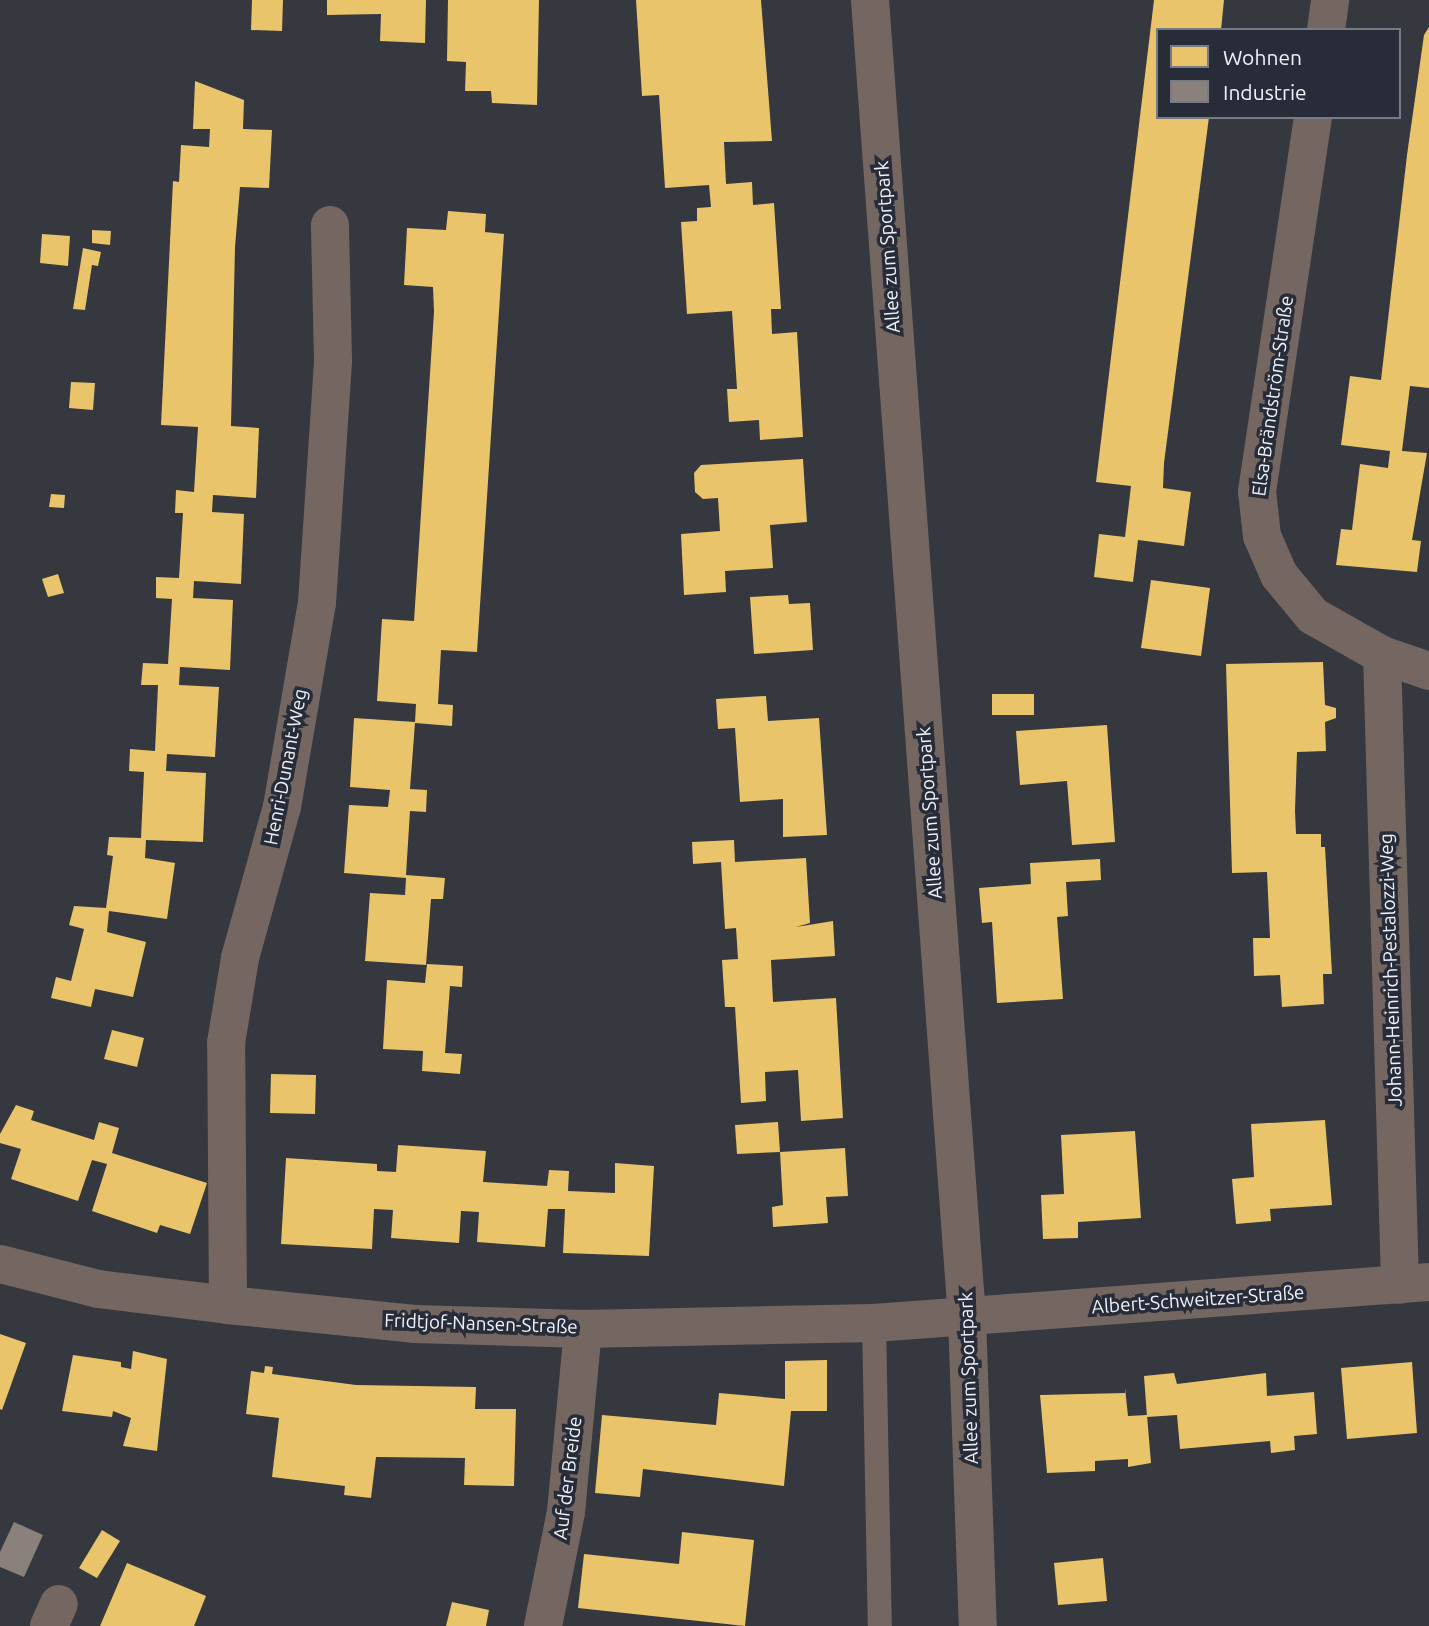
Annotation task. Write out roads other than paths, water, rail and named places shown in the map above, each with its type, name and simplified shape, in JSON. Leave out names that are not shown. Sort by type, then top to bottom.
[{"type":"street","name":"Allee zum Sportpark","points":[[870,0],[967,1317],[978,1626]]},
{"type":"street","points":[[1326,28],[1330,0]]},
{"type":"street","name":"Elsa-Brändström-Straße","points":[[1313,119],[1257,491],[1262,536],[1279,575],[1313,616],[1382,655],[1429,671]]},
{"type":"street","name":"Henri-Dunant-Weg","points":[[228,1306],[226,1043],[240,958],[282,807],[317,603],[333,360],[330,225]]},
{"type":"street","name":"Johann-Heinrich-Pestalozzi-Weg","points":[[1382,655],[1415,1284]]},
{"type":"street","name":"Fridtjof-Nansen-Straße","points":[[0,1264],[98,1289],[228,1306],[414,1324],[583,1329],[874,1324],[967,1317]]},
{"type":"street","name":"Albert-Schweitzer-Straße","points":[[967,1317],[1415,1284]]},
{"type":"street","name":"Auf der Breide","points":[[543,1626],[566,1513],[583,1329]]},
{"type":"lane","points":[[874,1324],[880,1626]]}]
